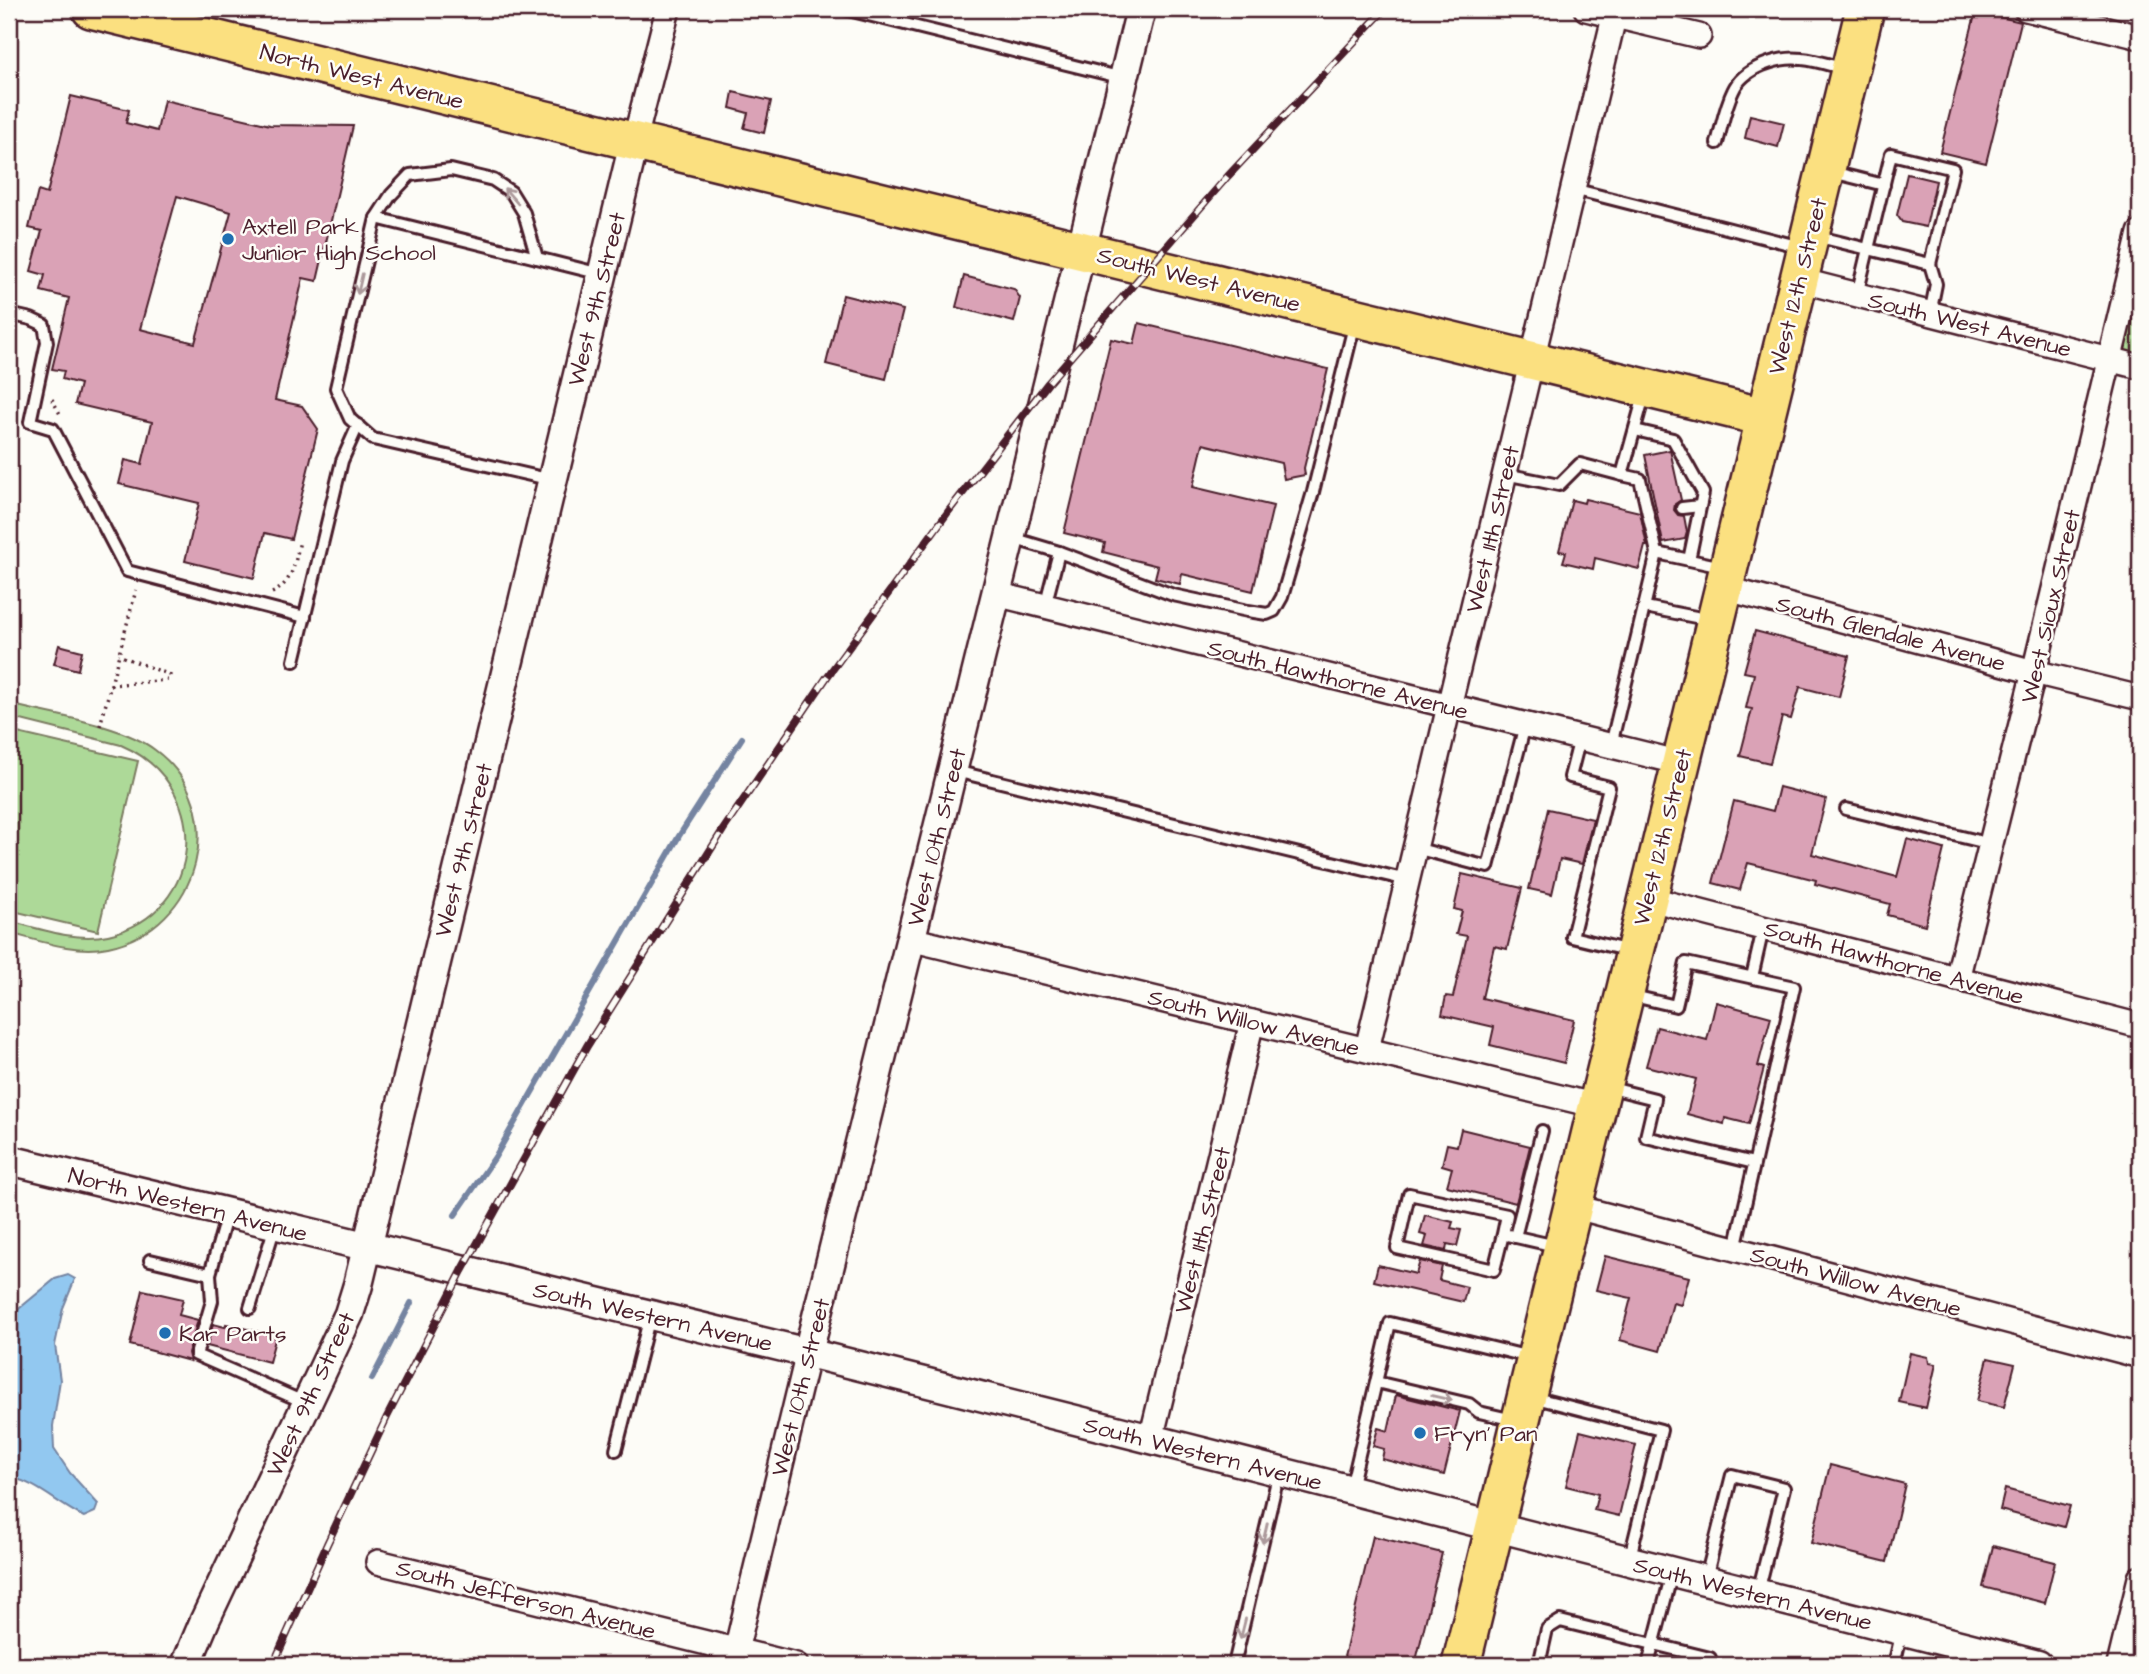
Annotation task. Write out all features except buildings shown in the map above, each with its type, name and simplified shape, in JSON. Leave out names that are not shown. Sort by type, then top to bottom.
[{"type":"main road","name":"North West Avenue","points":[[90,9],[188,20],[634,143]]},
{"type":"main road","name":"West 12th Street","points":[[1461,1665],[1865,9]]},
{"type":"main road","name":"South West Avenue","points":[[634,143],[1764,416]]},
{"type":"street","name":"West 9th Street","points":[[186,1665],[349,1314],[668,9]]},
{"type":"street","name":"West 10th Street","points":[[734,1658],[1141,9]]},
{"type":"street","points":[[1587,9],[1615,12],[1699,36]]},
{"type":"street","points":[[2026,9],[2140,37]]},
{"type":"street","name":"West 11th Street","points":[[1367,1049],[1615,12]]},
{"type":"street","name":"West Sioux Street","points":[[1957,979],[2140,233]]},
{"type":"street","name":"South West Avenue","points":[[1805,255],[1857,295],[2140,367]]},
{"type":"street","name":"South Glendale Avenue","points":[[1722,593],[2140,698]]},
{"type":"street","name":"South Hawthorne Avenue","points":[[996,594],[1681,763]]},
{"type":"street","name":"South Hawthorne Avenue","points":[[1647,898],[2140,1026]]},
{"type":"street","name":"South Willow Avenue","points":[[910,939],[1367,1049],[1600,1096]]},
{"type":"street","name":"West 11th Street","points":[[1151,1438],[1252,1022]]},
{"type":"street","name":"North Western Avenue","points":[[9,1160],[367,1247]]},
{"type":"street","name":"South Willow Avenue","points":[[1572,1206],[2140,1356]]},
{"type":"street","name":"South Western Avenue","points":[[367,1247],[1151,1438],[1494,1528],[2038,1665]]},
{"type":"street","name":"South Jefferson Avenue","points":[[378,1562],[734,1658],[796,1665]]},
{"type":"street","points":[[2119,1665],[2140,1578]]},
{"type":"lane","points":[[844,9],[1124,78]]},
{"type":"lane","points":[[1717,143],[1733,91],[1743,76],[1783,58],[1802,59],[1850,70]]},
{"type":"lane","points":[[1857,295],[1891,155],[1953,169],[1930,264],[1936,284],[1930,314]]},
{"type":"lane","points":[[537,258],[524,213],[511,192],[493,180],[451,170],[410,175],[391,195],[376,218],[336,388],[350,419],[373,439],[552,480]]},
{"type":"lane","points":[[1826,170],[1884,185]]},
{"type":"lane","points":[[1573,189],[1805,255],[1868,249],[1930,264]]},
{"type":"lane","points":[[376,218],[602,274]]},
{"type":"lane","points":[[9,314],[44,325],[47,342],[30,422],[52,429],[127,572],[304,617]]},
{"type":"lane","points":[[1010,537],[1059,552],[1173,595],[1248,611],[1267,614],[1274,611],[1282,597],[1313,492],[1357,317]]},
{"type":"lane","points":[[1622,475],[1646,388]]},
{"type":"lane","points":[[294,661],[342,461],[358,425]]},
{"type":"lane","points":[[1635,430],[1673,439],[1703,493],[1689,560]]},
{"type":"lane","points":[[1505,474],[1559,485],[1580,464],[1622,475],[1644,477],[1657,554],[1611,746]]},
{"type":"lane","points":[[1675,471],[1689,468]]},
{"type":"lane","points":[[1682,509],[1700,506]]},
{"type":"lane","points":[[1045,606],[1059,552]]},
{"type":"lane","points":[[1657,554],[1689,560],[1722,593]]},
{"type":"lane","points":[[1645,607],[1722,593]]},
{"type":"lane","points":[[1415,848],[1488,867],[1525,724]]},
{"type":"lane","points":[[1580,738],[1570,777],[1609,787],[1572,937],[1634,953]]},
{"type":"lane","points":[[952,771],[1407,880]]},
{"type":"lane","points":[[1846,809],[1991,844]]},
{"type":"lane","points":[[1752,977],[1763,929]]},
{"type":"lane","points":[[1624,995],[1676,1006],[1686,963],[1794,987],[1735,1249]]},
{"type":"lane","points":[[1600,1096],[1655,1099],[1646,1137],[1754,1164]]},
{"type":"lane","points":[[1515,1237],[1542,1131]]},
{"type":"lane","points":[[1409,1194],[1507,1215],[1503,1234],[1494,1270],[1397,1248],[1409,1194]]},
{"type":"lane","points":[[227,1214],[210,1274],[212,1301],[196,1355],[307,1403]]},
{"type":"lane","points":[[250,1308],[275,1226]]},
{"type":"lane","points":[[1503,1234],[1562,1248]]},
{"type":"lane","points":[[150,1260],[210,1274]]},
{"type":"lane","points":[[616,1450],[650,1316]]},
{"type":"lane","points":[[1350,1490],[1390,1323],[1535,1358]]},
{"type":"lane","points":[[1376,1382],[1469,1404],[1479,1412],[1523,1409],[1661,1430],[1629,1562]]},
{"type":"lane","points":[[1234,1665],[1279,1472]]},
{"type":"lane","points":[[1705,1581],[1732,1475],[1784,1488],[1757,1594]]},
{"type":"lane","points":[[1648,1665],[1672,1573]]},
{"type":"lane","points":[[1539,1665],[1547,1629],[1560,1620],[1710,1658]]},
{"type":"lane","points":[[1895,1665],[1902,1631]]},
{"type":"path","points":[[48,391],[60,415]]},
{"type":"path","points":[[264,594],[279,589],[291,576],[300,541]]},
{"type":"path","points":[[100,726],[140,575]]},
{"type":"path","points":[[110,685],[169,680],[170,675],[118,655]]},
{"type":"green space","points":[[2140,233],[2140,367],[2109,359]]},
{"type":"green space","points":[[9,704],[124,733],[155,750],[179,774],[193,803],[199,833],[195,863],[184,892],[165,916],[140,935],[108,947],[83,949],[58,946],[9,933],[9,921],[58,934],[83,937],[108,935],[141,922],[165,901],[180,875],[186,846],[183,816],[172,788],[151,763],[121,745],[9,717]]},
{"type":"green space","points":[[9,731],[138,761],[98,931],[9,910]]},
{"type":"water","points":[[68,1275],[75,1279],[63,1308],[55,1345],[60,1380],[53,1426],[54,1449],[70,1473],[98,1504],[95,1512],[84,1517],[29,1484],[9,1477],[9,1317],[55,1279]]},
{"type":"waterway","points":[[455,1215],[495,1157],[679,836],[742,738]]},
{"type":"waterway","points":[[372,1379],[411,1303]]},
{"type":"railway","points":[[273,1665],[387,1417],[462,1271],[587,1046],[723,830],[827,677],[948,512],[1048,383],[1228,176],[1385,9]]},
{"type":"place","name":"Axtell Park Junior High School","points":[[228,239]]},
{"type":"place","name":"Kar Parts","points":[[165,1333]]},
{"type":"place","name":"Fryn' Pan","points":[[1420,1433]]}]
